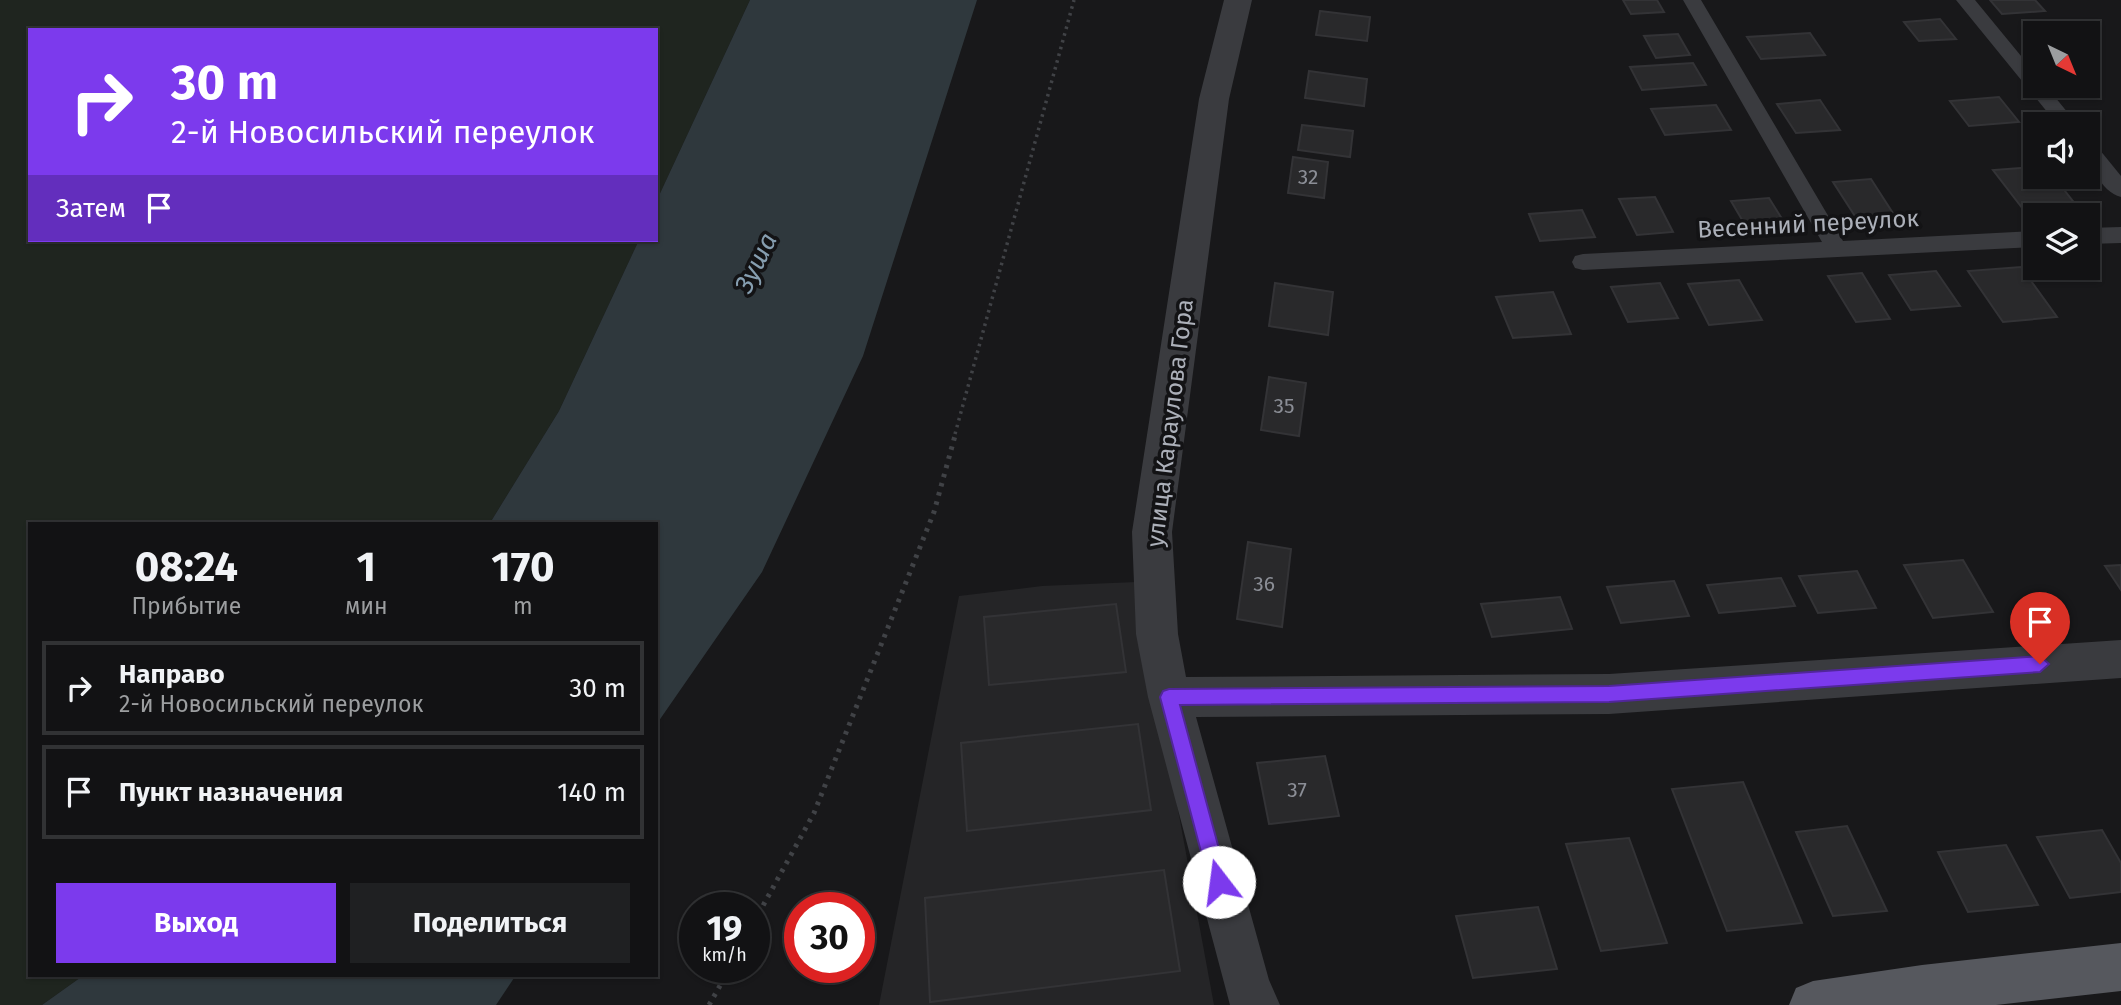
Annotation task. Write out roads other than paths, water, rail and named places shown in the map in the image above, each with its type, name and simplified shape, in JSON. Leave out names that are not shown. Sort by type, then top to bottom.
[{"type":"main road","points":[[1813,1005],[1925,997],[2121,967]]},
{"type":"street","name":"улица Караулова Гора","points":[[1238,0],[1214,99],[1152,532],[1157,634],[1169,697],[1247,988],[1256,1005]]},
{"type":"street","points":[[1169,697],[1609,694],[2121,659]]},
{"type":"lane","points":[[1692,0],[1837,249]]},
{"type":"lane","points":[[1965,0],[2023,71]]},
{"type":"lane","points":[[2045,98],[2057,112]]},
{"type":"lane","points":[[2100,164],[2121,190]]},
{"type":"lane","points":[[2100,235],[2121,234]]},
{"type":"lane","name":"Весенний переулок","points":[[1583,262],[2023,240]]},
{"type":"water","name":"Зуша","points":[[750,0],[977,0],[863,356],[762,572],[658,722],[658,522],[491,522],[559,411],[638,242],[658,242],[658,198]]},
{"type":"water","points":[[81,977],[515,977],[496,1005],[42,1005]]}]
